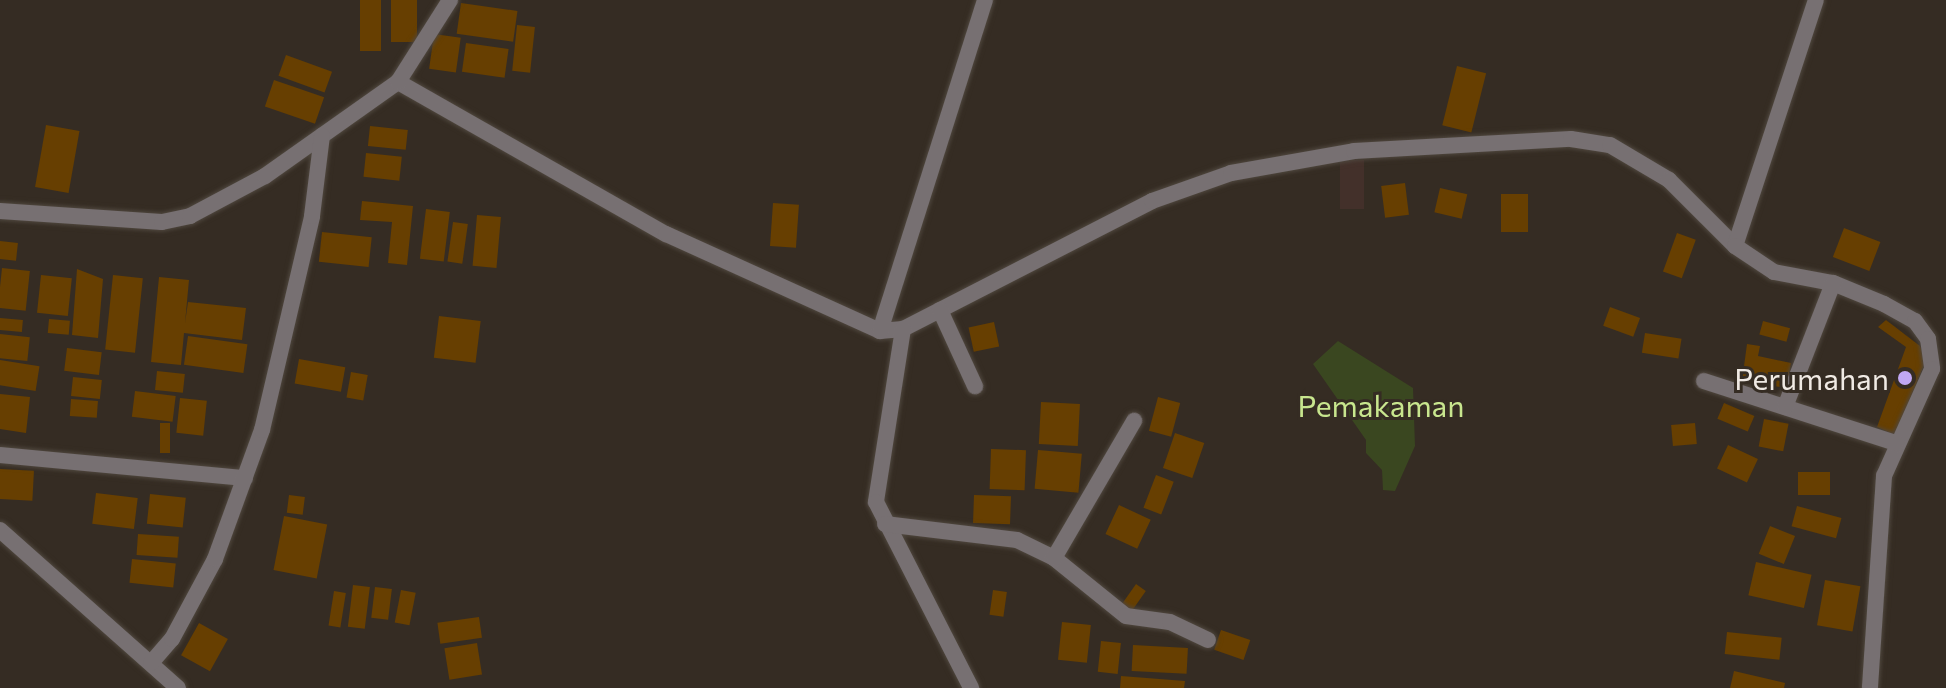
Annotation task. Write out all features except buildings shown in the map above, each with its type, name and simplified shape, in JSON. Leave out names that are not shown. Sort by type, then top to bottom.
[{"type":"street","points":[[0,211],[177,221],[265,176],[398,82],[450,0]]},
{"type":"street","points":[[880,331],[985,0]]},
{"type":"street","points":[[1735,246],[1816,0]]},
{"type":"street","points":[[398,82],[666,234],[880,331],[903,329],[1152,201],[1231,173],[1354,151],[1571,139],[1610,145],[1669,180],[1735,246],[1774,272],[1833,283],[1915,321],[1928,339],[1932,369],[1896,443],[1880,504],[1878,625],[1870,688]]},
{"type":"street","points":[[151,663],[192,604],[245,478],[296,292],[322,136]]},
{"type":"street","points":[[1785,407],[1833,283]]},
{"type":"street","points":[[940,310],[975,386]]},
{"type":"street","points":[[903,329],[876,488],[885,524],[971,688]]},
{"type":"street","points":[[1704,381],[1896,443]]},
{"type":"street","points":[[1054,558],[1134,421]]},
{"type":"street","points":[[0,455],[245,478]]},
{"type":"street","points":[[885,524],[1017,540],[1054,558],[1126,616],[1170,622],[1208,640]]},
{"type":"street","points":[[0,530],[178,688]]},
{"type":"shaded area","points":[[1340,160],[1364,160],[1364,209],[1340,209]]},
{"type":"green space","name":"Pemakaman","points":[[1338,341],[1413,388],[1415,446],[1395,491],[1383,490],[1382,470],[1366,453],[1366,440],[1313,364]]},
{"type":"place","name":"Perumahan","points":[[1905,378]]}]
